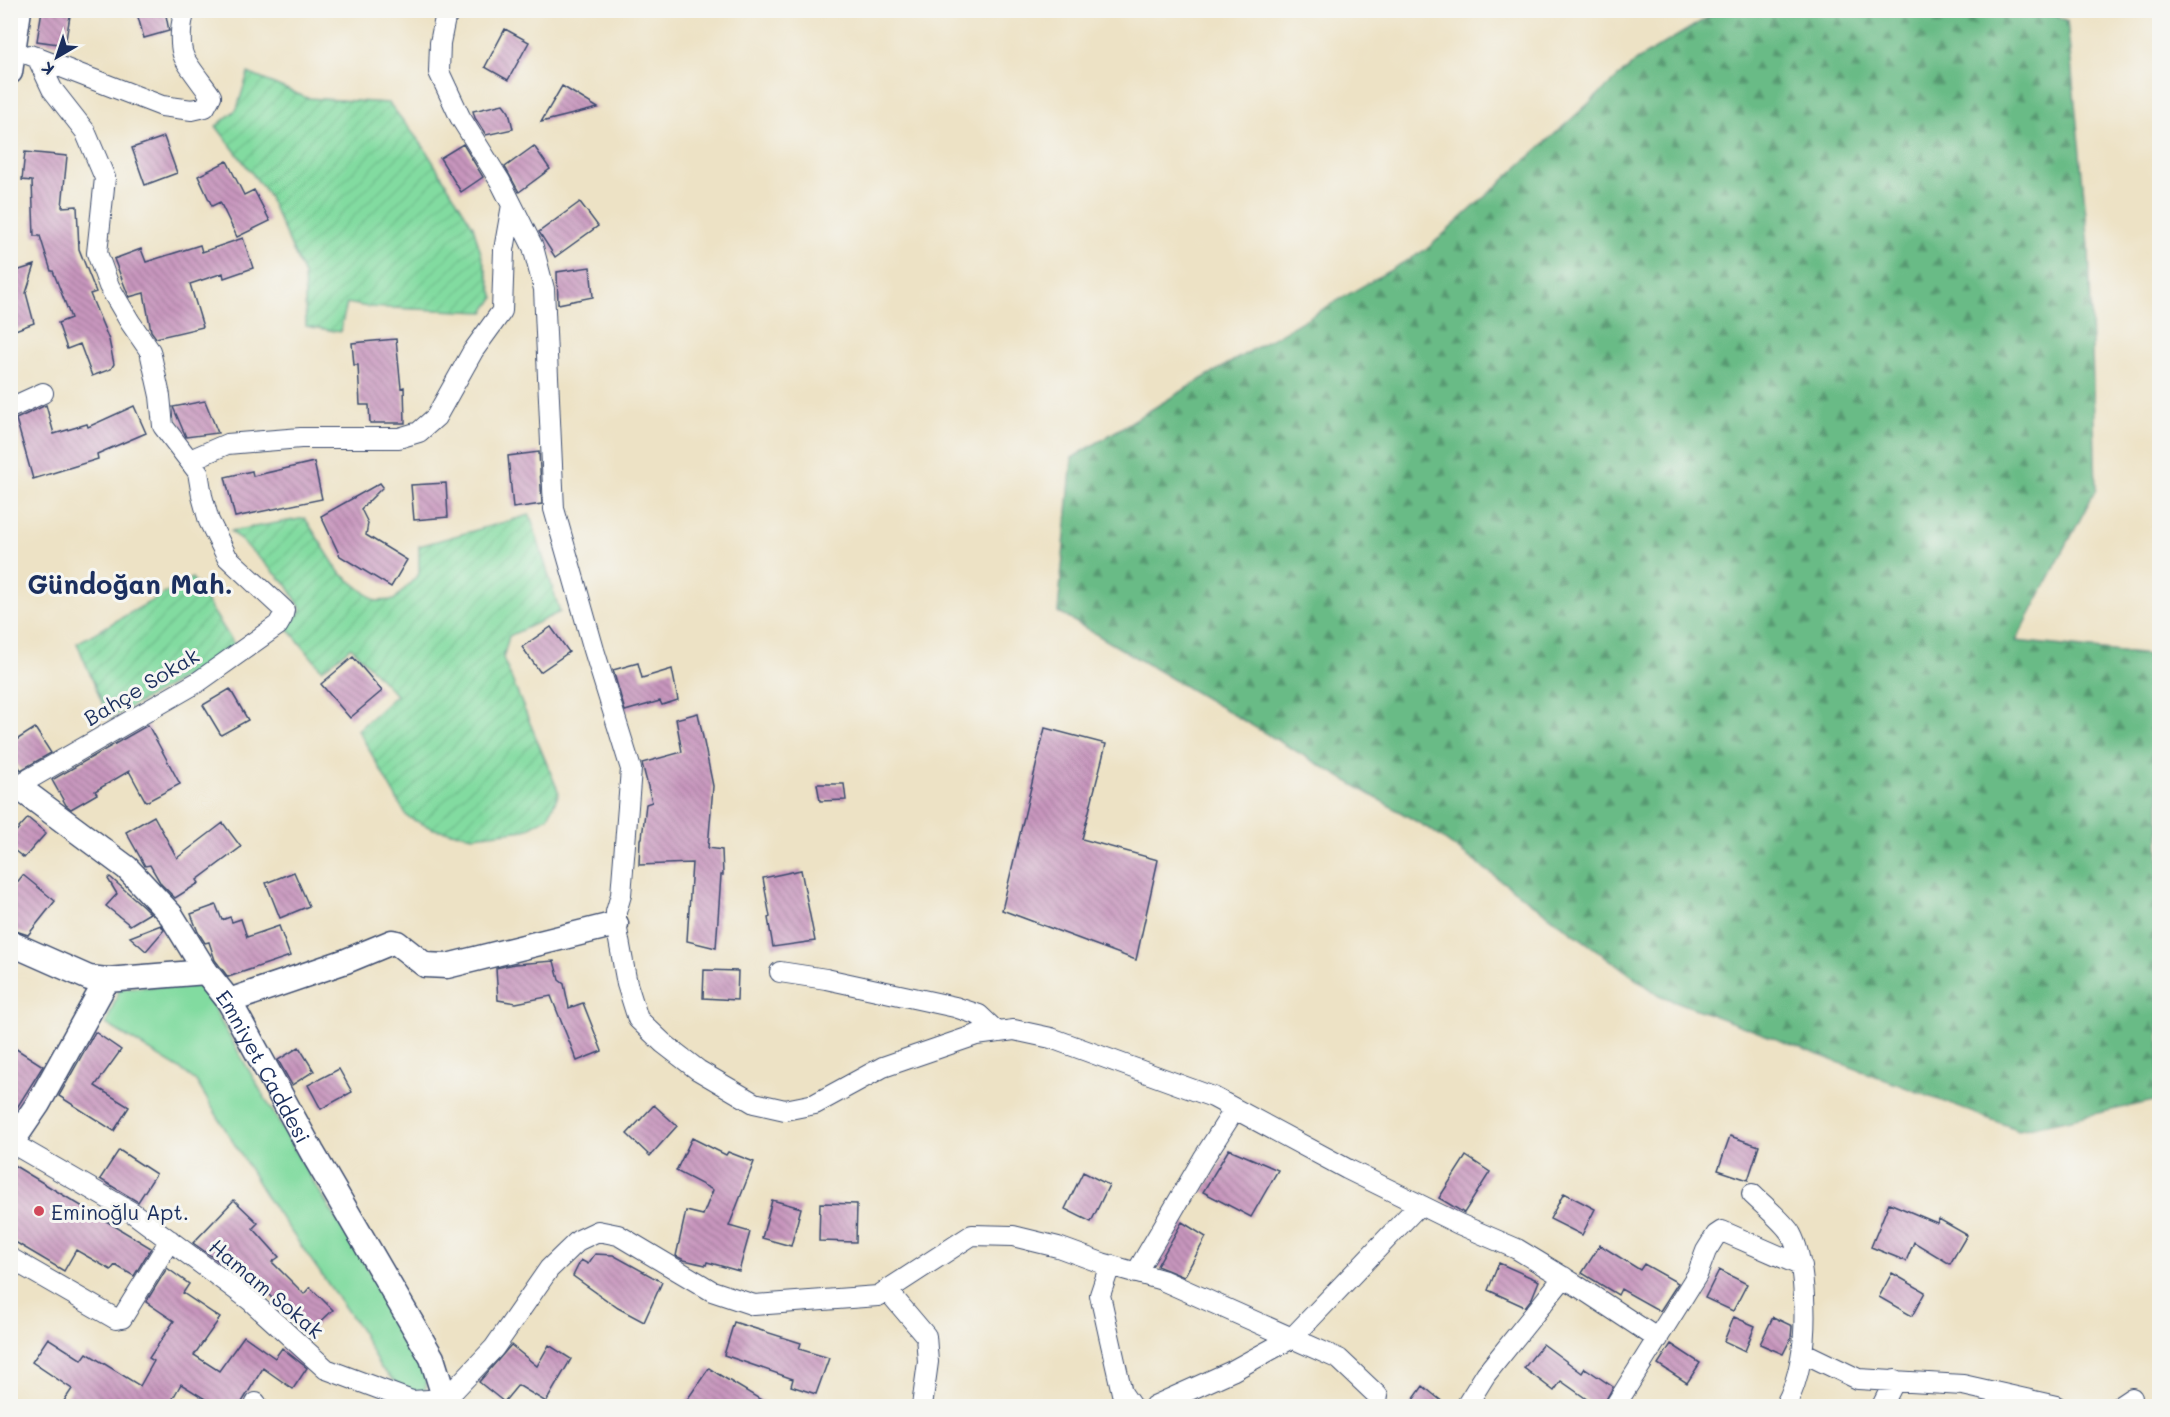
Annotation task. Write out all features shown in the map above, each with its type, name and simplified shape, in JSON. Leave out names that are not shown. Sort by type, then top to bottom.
[{"type":"street","points":[[19,10],[12,60],[37,57],[162,106],[192,110],[205,107],[211,96],[184,58],[181,41],[186,10]]},
{"type":"street","points":[[452,10],[445,18],[440,43],[439,72],[460,117],[500,181],[512,205],[532,247],[544,289],[554,509],[631,769],[622,883],[616,924],[627,984],[638,1019],[663,1043],[698,1070],[754,1103],[785,1110],[815,1104],[883,1067],[976,1035],[1014,1030],[1051,1038],[1213,1097],[1347,1169],[1459,1224],[1517,1249],[1658,1339]]},
{"type":"street","points":[[37,57],[52,89],[85,131],[105,178],[97,253],[109,286],[150,351],[160,396],[163,426],[190,460],[227,444],[301,438],[399,438],[419,432],[436,417],[473,351],[502,311],[504,250],[512,205]]},
{"type":"street","points":[[10,408],[43,393]]},
{"type":"street","name":"Bahçe Sokak","points":[[14,783],[198,682],[278,625],[282,618],[284,609],[227,557],[209,521],[198,472],[190,460]]},
{"type":"street","name":"Emniyet Caddesi","points":[[14,783],[127,868],[171,915],[206,972],[229,1001],[312,1152],[432,1358],[444,1404]]},
{"type":"street","points":[[229,1001],[346,961],[392,942],[398,944],[424,965],[447,966],[616,924]]},
{"type":"street","points":[[10,943],[89,978],[107,980],[206,972]]},
{"type":"street","points":[[780,972],[826,979],[956,1006],[979,1015],[997,1032]]},
{"type":"street","points":[[11,1143],[38,1104],[107,980]]},
{"type":"street","points":[[1136,1273],[1235,1108]]},
{"type":"street","name":"Hamam Sokak","points":[[11,1143],[134,1213],[251,1301],[326,1369],[412,1401],[444,1404]]},
{"type":"street","points":[[1752,1194],[1791,1233],[1802,1266],[1804,1318],[1802,1352],[1792,1393],[1785,1407]]},
{"type":"street","points":[[1154,1407],[1232,1371],[1292,1338],[1419,1204]]},
{"type":"street","points":[[444,1404],[494,1348],[549,1269],[579,1240],[598,1231],[618,1235],[712,1290],[754,1305],[878,1296],[972,1236],[1012,1236],[1058,1247],[1162,1280],[1339,1359],[1378,1396]]},
{"type":"street","points":[[1615,1407],[1697,1275],[1706,1251],[1716,1235],[1722,1231],[1802,1266]]},
{"type":"street","points":[[10,1258],[116,1319],[122,1318],[170,1240]]},
{"type":"street","points":[[1110,1265],[1100,1295],[1122,1393],[1131,1407]]},
{"type":"street","points":[[1466,1407],[1486,1374],[1564,1277]]},
{"type":"street","points":[[887,1290],[926,1336],[928,1362],[922,1407]]},
{"type":"street","points":[[1802,1352],[1858,1379],[1963,1385],[2056,1407]]},
{"type":"street","points":[[1882,1407],[1894,1380]]},
{"type":"green space","points":[[1720,10],[2046,10],[2067,21],[2089,246],[2096,489],[2016,641],[2159,656],[2159,1100],[2019,1130],[1659,995],[1431,830],[1058,612],[1072,458],[1195,383],[1427,249],[1637,60]]},
{"type":"green space","points":[[248,73],[307,98],[389,103],[423,146],[473,226],[494,298],[484,312],[368,307],[347,303],[340,332],[306,326],[304,275],[267,193],[216,126],[237,109]]},
{"type":"green space","points":[[530,515],[560,612],[509,636],[503,658],[559,793],[548,817],[525,830],[473,836],[434,829],[407,817],[358,730],[396,695],[351,647],[322,670],[286,626],[302,610],[287,585],[231,531],[305,518],[339,572],[376,601],[394,600],[419,574],[419,546]]},
{"type":"green space","points":[[192,578],[237,649],[109,719],[77,643]]},
{"type":"green space","points":[[195,985],[205,990],[221,1022],[314,1183],[419,1351],[425,1368],[426,1388],[418,1394],[403,1389],[380,1367],[360,1329],[268,1199],[196,1081],[106,1024],[120,988]]},
{"type":"building","points":[[42,10],[71,10],[65,45],[37,41]]},
{"type":"building","points":[[136,10],[165,10],[169,31],[144,38]]},
{"type":"building","points":[[505,29],[529,42],[508,80],[485,67]]},
{"type":"building","points":[[562,86],[598,108],[541,122]]},
{"type":"building","points":[[503,104],[509,112],[513,129],[486,135],[473,111]]},
{"type":"building","points":[[164,137],[177,173],[145,185],[132,148]]},
{"type":"building","points":[[463,144],[483,177],[461,192],[440,158]]},
{"type":"building","points":[[534,146],[550,169],[519,192],[505,167]]},
{"type":"building","points":[[25,152],[67,156],[62,207],[77,206],[79,249],[96,292],[90,294],[109,340],[114,364],[111,369],[92,376],[80,344],[67,349],[58,323],[71,318],[53,271],[51,271],[40,236],[34,236],[32,181],[22,180]]},
{"type":"building","points":[[227,161],[244,195],[254,190],[270,221],[237,237],[220,202],[212,206],[198,176]]},
{"type":"building","points":[[580,202],[598,226],[555,257],[539,232]]},
{"type":"building","points":[[243,238],[253,268],[224,278],[223,273],[190,284],[203,327],[156,338],[151,331],[144,293],[129,297],[114,259],[141,249],[146,262],[200,245],[202,252]]},
{"type":"building","points":[[35,265],[26,293],[34,323],[10,332],[10,273]]},
{"type":"building","points":[[590,267],[593,297],[558,304],[557,272]]},
{"type":"building","points":[[396,339],[401,388],[404,387],[405,423],[370,423],[369,405],[360,405],[358,365],[354,365],[352,343]]},
{"type":"building","points":[[205,401],[218,433],[186,437],[173,407]]},
{"type":"building","points":[[46,405],[54,434],[87,424],[88,427],[134,406],[146,433],[97,454],[98,459],[33,479],[16,419]]},
{"type":"building","points":[[539,452],[542,504],[513,508],[508,456]]},
{"type":"building","points":[[314,462],[322,499],[235,517],[225,477],[252,471],[253,476]]},
{"type":"building","points":[[380,483],[383,487],[361,509],[368,523],[366,535],[407,560],[391,587],[340,556],[321,516]]},
{"type":"building","points":[[446,483],[448,517],[414,520],[411,485]]},
{"type":"building","points":[[551,627],[569,652],[540,672],[522,647]]},
{"type":"building","points":[[353,657],[382,691],[350,718],[321,684]]},
{"type":"building","points":[[638,663],[642,678],[672,669],[678,700],[662,705],[660,701],[625,711],[613,670]]},
{"type":"building","points":[[230,689],[248,720],[221,735],[203,705]]},
{"type":"building","points":[[698,713],[713,786],[708,848],[722,850],[723,875],[721,875],[716,948],[687,941],[692,863],[639,865],[640,839],[642,838],[646,804],[652,802],[642,763],[682,752],[676,719]]},
{"type":"building","points":[[148,725],[180,784],[146,802],[129,771],[95,791],[97,794],[71,809],[66,805],[52,780]]},
{"type":"building","points":[[35,728],[51,753],[21,770],[10,754],[10,744]]},
{"type":"building","points":[[1045,728],[1106,744],[1082,839],[1158,860],[1136,960],[1002,910]]},
{"type":"building","points":[[817,784],[844,784],[846,800],[820,801]]},
{"type":"building","points":[[154,816],[177,858],[223,823],[241,847],[197,880],[199,883],[175,898],[161,884],[150,865],[145,866],[126,832]]},
{"type":"building","points":[[28,818],[46,833],[24,858],[10,847],[10,838]]},
{"type":"building","points":[[801,870],[815,941],[773,947],[763,878]]},
{"type":"building","points":[[294,872],[309,906],[280,918],[266,883]]},
{"type":"building","points":[[23,875],[55,901],[28,935],[10,929],[10,891]]},
{"type":"building","points":[[110,877],[150,913],[130,925],[106,906],[117,894],[108,879]]},
{"type":"building","points":[[216,905],[222,920],[230,917],[232,922],[241,919],[247,937],[279,926],[290,956],[228,977],[215,960],[209,942],[205,943],[198,932],[191,914]]},
{"type":"building","points":[[161,925],[164,930],[146,951],[130,937]]},
{"type":"building","points":[[554,961],[559,980],[564,984],[569,1008],[583,1003],[602,1051],[577,1061],[551,996],[516,1003],[498,1000],[496,968]]},
{"type":"building","points":[[704,970],[738,971],[737,1000],[703,998]]},
{"type":"building","points":[[95,1032],[121,1050],[95,1086],[129,1107],[114,1131],[59,1096]]},
{"type":"building","points":[[10,1045],[43,1066],[10,1119]]},
{"type":"building","points":[[299,1047],[314,1071],[292,1085],[278,1060]]},
{"type":"building","points":[[339,1069],[352,1092],[321,1109],[308,1085]]},
{"type":"building","points":[[654,1105],[677,1126],[650,1156],[627,1134]]},
{"type":"building","points":[[1730,1136],[1759,1146],[1748,1180],[1718,1170]]},
{"type":"building","points":[[692,1138],[726,1155],[728,1152],[754,1162],[729,1226],[750,1232],[739,1271],[707,1262],[706,1265],[684,1260],[676,1256],[686,1211],[703,1215],[713,1190],[676,1171]]},
{"type":"building","points":[[1229,1149],[1278,1170],[1251,1217],[1203,1192]]},
{"type":"building","points":[[119,1150],[156,1174],[138,1202],[100,1179]]},
{"type":"building","points":[[1466,1156],[1490,1172],[1464,1213],[1439,1198]]},
{"type":"building","points":[[10,1163],[151,1248],[134,1276],[115,1265],[111,1270],[76,1250],[64,1271],[10,1239]]},
{"type":"building","points":[[1083,1172],[1109,1185],[1091,1222],[1065,1209]]},
{"type":"building","points":[[1564,1193],[1595,1209],[1582,1235],[1550,1219]]},
{"type":"building","points":[[234,1200],[258,1223],[253,1228],[279,1257],[272,1262],[304,1294],[310,1287],[333,1310],[311,1331],[284,1303],[280,1306],[253,1279],[247,1283],[225,1258],[221,1263],[193,1243]]},
{"type":"building","points":[[772,1200],[801,1208],[791,1246],[762,1238]]},
{"type":"building","points":[[820,1203],[857,1204],[856,1242],[819,1241]]},
{"type":"building","points":[[1889,1203],[1937,1223],[1939,1219],[1967,1235],[1950,1264],[1914,1242],[1906,1261],[1871,1247]]},
{"type":"building","points":[[1182,1222],[1206,1237],[1184,1277],[1157,1266]]},
{"type":"building","points":[[1600,1245],[1640,1270],[1644,1264],[1678,1283],[1660,1311],[1621,1289],[1618,1295],[1582,1273]]},
{"type":"building","points":[[595,1254],[613,1255],[662,1282],[644,1322],[618,1308],[573,1276],[581,1260],[588,1264]]},
{"type":"building","points":[[1499,1263],[1539,1281],[1532,1298],[1525,1307],[1488,1290]]},
{"type":"building","points":[[167,1268],[189,1284],[183,1293],[220,1318],[194,1355],[219,1371],[244,1336],[275,1358],[282,1348],[307,1368],[293,1389],[263,1368],[239,1407],[218,1407],[181,1384],[168,1407],[60,1407],[72,1389],[32,1362],[48,1338],[82,1360],[87,1353],[140,1386],[154,1361],[149,1358],[174,1321],[146,1302]]},
{"type":"building","points":[[1719,1270],[1747,1284],[1733,1311],[1705,1298]]},
{"type":"building","points":[[1892,1273],[1925,1292],[1912,1316],[1879,1297]]},
{"type":"building","points":[[1734,1317],[1755,1326],[1745,1351],[1724,1341]]},
{"type":"building","points":[[1773,1317],[1792,1326],[1791,1338],[1783,1354],[1760,1344]]},
{"type":"building","points":[[734,1322],[801,1343],[799,1349],[829,1358],[816,1394],[791,1386],[793,1379],[724,1355]]},
{"type":"building","points":[[1543,1344],[1582,1373],[1585,1368],[1613,1387],[1602,1407],[1598,1407],[1561,1381],[1554,1391],[1524,1368]]},
{"type":"building","points":[[1671,1344],[1700,1363],[1687,1383],[1658,1364]]},
{"type":"building","points":[[511,1345],[537,1366],[549,1345],[571,1359],[546,1402],[518,1385],[504,1402],[479,1382]]},
{"type":"building","points":[[709,1368],[718,1374],[773,1407],[682,1407]]},
{"type":"building","points":[[1423,1386],[1449,1407],[1408,1407]]},
{"type":"place","name":"Eminoğlu Apt.","points":[[39,1211]]},
{"type":"district","name":"Gündoğan Mah.","points":[[130,583]]}]
